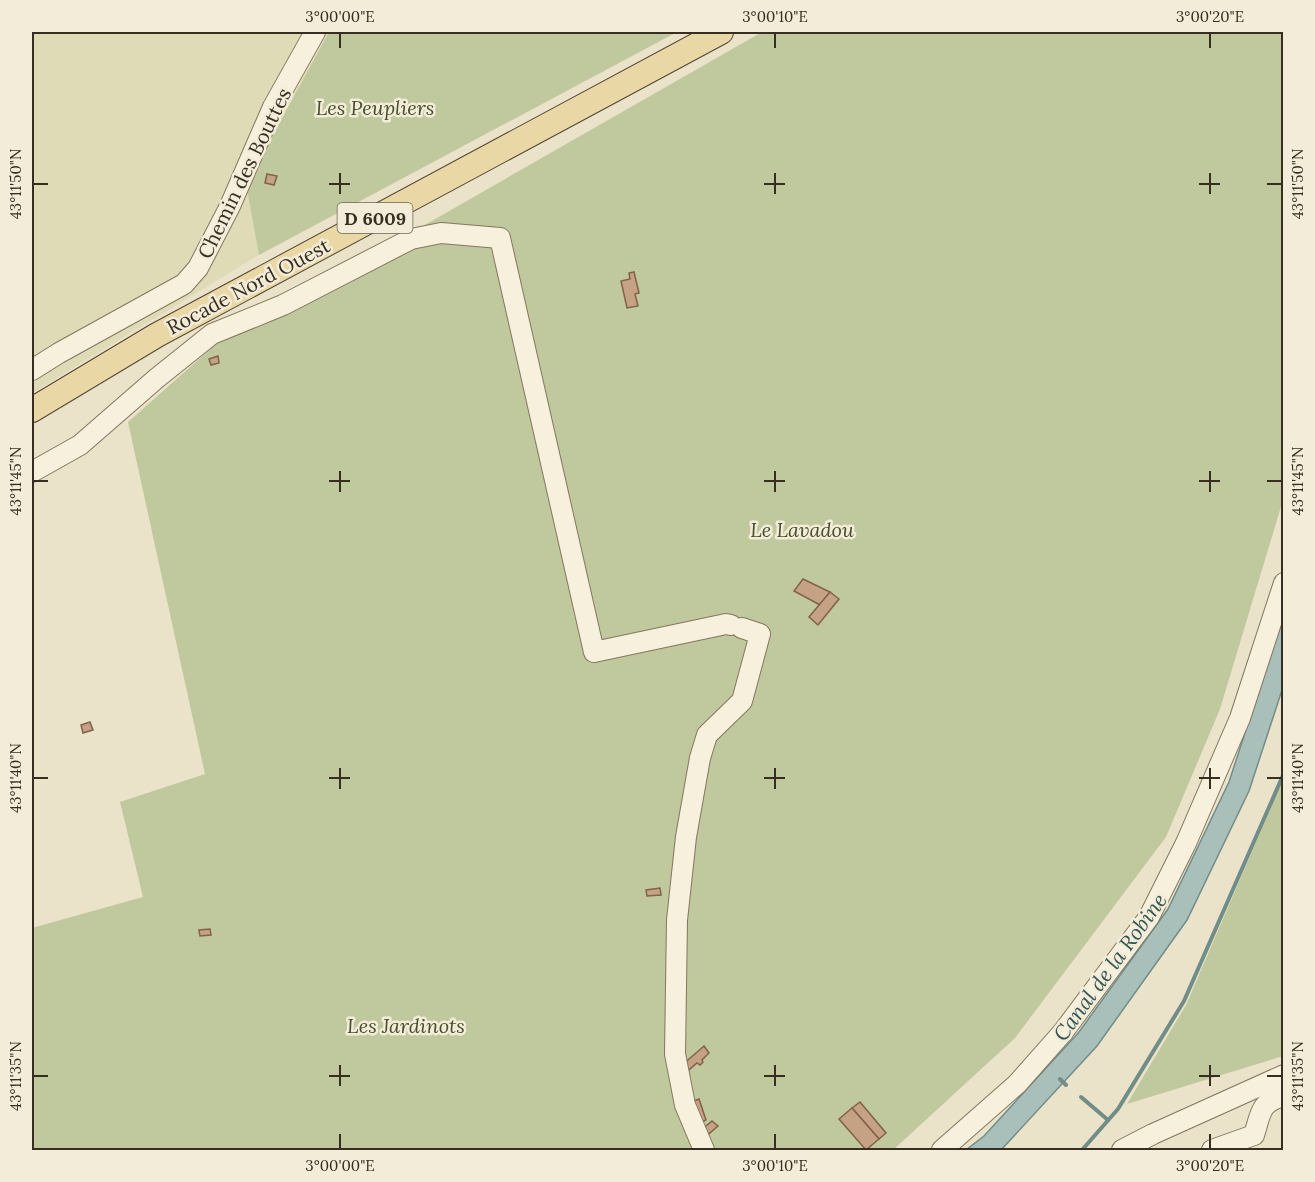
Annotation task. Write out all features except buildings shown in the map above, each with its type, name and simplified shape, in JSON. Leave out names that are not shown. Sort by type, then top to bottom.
[{"type":"main road","name":"Rocade Nord Ouest","points":[[32,410],[157,335],[721,32]]},
{"type":"street","name":"Chemin des Bouttes","points":[[32,370],[183,284],[198,268],[230,206],[273,107],[315,32]]},
{"type":"street","points":[[32,472],[80,445],[212,334],[282,305],[411,239],[441,233],[500,238],[594,651],[726,624],[745,629],[742,701],[707,735],[700,758],[686,837],[677,920],[675,1054],[685,1105],[704,1150]]},
{"type":"street","points":[[942,1150],[1017,1084],[1063,1032],[1149,917],[1186,843],[1240,718],[1284,583]]},
{"type":"street","points":[[1122,1150],[1284,1075]]},
{"type":"street","points":[[1212,1150],[1254,1135],[1259,1113],[1263,1107],[1274,1099],[1284,1096]]},
{"type":"shaded area","points":[[32,32],[329,32],[246,184],[259,255],[32,393]]},
{"type":"green space","name":"Les Peupliers","points":[[329,32],[677,32],[259,255],[246,184]]},
{"type":"green space","name":"Le Lavadou","points":[[762,32],[1283,32],[1283,500],[1220,709],[1166,837],[1015,1038],[893,1150],[32,1150],[32,928],[143,897],[120,802],[205,774],[128,422],[215,345]]},
{"type":"green space","points":[[1283,779],[1283,1056],[1127,1104],[1186,1005]]},
{"type":"water","points":[[1283,609],[1283,687],[1249,791],[1187,920],[1097,1046],[1001,1150],[966,1150],[984,1136],[1079,1032],[1168,909],[1229,782]]},
{"type":"waterway","points":[[1082,1150],[1118,1109],[1184,1001],[1284,773]]},
{"type":"waterway","points":[[1060,1079],[1066,1085]]},
{"type":"waterway","points":[[1081,1097],[1108,1120]]},
{"type":"water label","name":"Canal de la Robine","points":[[1110,967]]},
{"type":"park label","name":"Les Jardinots","points":[[406,1025]]}]
